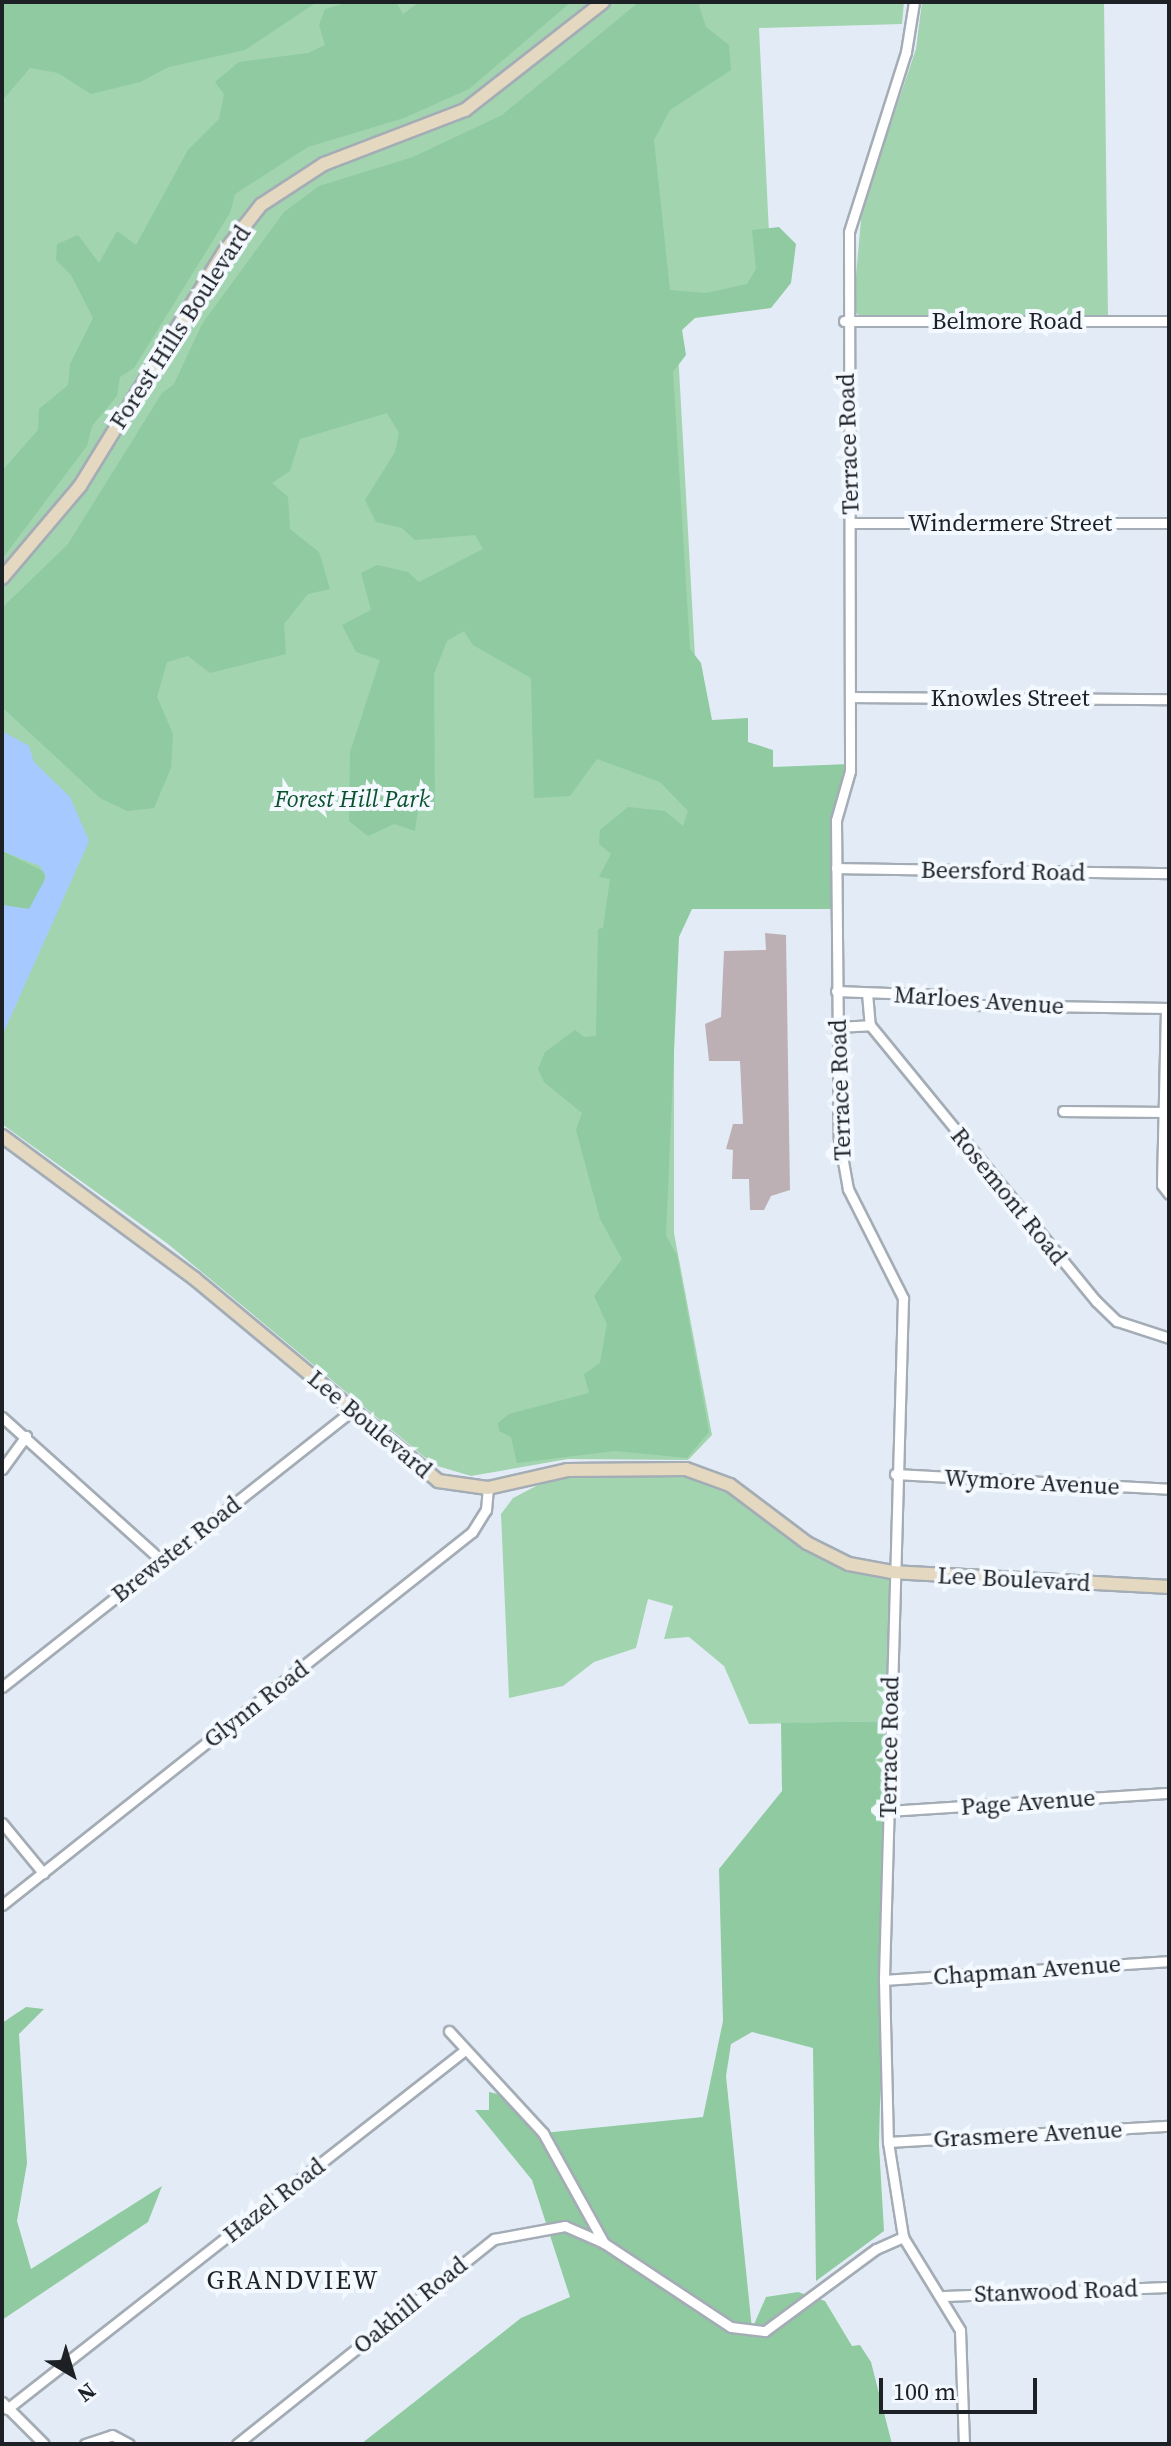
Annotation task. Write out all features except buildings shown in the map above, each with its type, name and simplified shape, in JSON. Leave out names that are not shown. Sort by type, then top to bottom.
[{"type":"street","name":"Forest Hills Boulevard","points":[[2,578],[80,486],[224,252],[261,205],[324,164],[465,110],[603,2]]},
{"type":"street","name":"Terrace Road","points":[[914,2],[901,69],[852,211],[844,321],[850,523],[850,771],[836,820],[836,991],[843,1172],[903,1298],[892,1572],[884,1980],[888,2142],[903,2237],[943,2296],[966,2356],[964,2444]]},
{"type":"street","name":"Belmore Road","points":[[844,321],[1169,321]]},
{"type":"street","name":"Windermere Street","points":[[850,523],[1169,523]]},
{"type":"street","name":"Knowles Street","points":[[850,697],[1169,699]]},
{"type":"street","name":"Beersford Road","points":[[836,868],[1169,873]]},
{"type":"street","name":"Marloes Avenue","points":[[836,991],[942,995],[975,1005],[1167,1008]]},
{"type":"street","points":[[837,1027],[870,1025],[867,993]]},
{"type":"street","points":[[1167,1008],[1166,1141],[1162,1185],[1169,1194]]},
{"type":"street","name":"Rosemont Road","points":[[870,1025],[1096,1301],[1117,1321],[1169,1338]]},
{"type":"street","points":[[1063,1111],[1164,1112]]},
{"type":"street","name":"Lee Boulevard","points":[[2,1136],[184,1271],[438,1481],[488,1488],[567,1470],[686,1469],[749,1496],[826,1554],[892,1572],[1169,1587]]},
{"type":"street","name":"Brewster Road","points":[[2,1687],[351,1411]]},
{"type":"street","points":[[2,1417],[161,1560]]},
{"type":"street","points":[[2,1469],[26,1436]]},
{"type":"street","name":"Wymore Avenue","points":[[895,1474],[1169,1489]]},
{"type":"street","name":"Glynn Road","points":[[2,1905],[472,1532],[486,1510],[488,1488]]},
{"type":"street","name":"Page Avenue","points":[[888,1811],[1169,1793]]},
{"type":"street","points":[[2,1823],[43,1873]]},
{"type":"street","name":"Chapman Avenue","points":[[884,1980],[1169,1961]]},
{"type":"street","points":[[449,2031],[543,2133],[604,2243],[731,2327],[765,2331],[876,2249],[903,2237]]},
{"type":"street","name":"Hazel Road","points":[[5,2405],[465,2050]]},
{"type":"street","name":"Grasmere Avenue","points":[[888,2142],[1169,2126]]},
{"type":"street","name":"Oakhill Road","points":[[237,2444],[494,2239],[565,2226],[604,2243]]},
{"type":"street","name":"Stanwood Road","points":[[943,2296],[1169,2287]]},
{"type":"street","points":[[5,2405],[44,2444]]},
{"type":"street","points":[[85,2444],[112,2435],[129,2444]]},
{"type":"green space","name":"Forest Hill Park","points":[[2,2],[904,2],[902,24],[759,28],[772,294],[675,297],[703,801],[691,898],[674,939],[674,1233],[712,1435],[688,1460],[568,1459],[471,1476],[434,1465],[168,1244],[2,1124]]},
{"type":"green space","points":[[2,2],[317,2],[245,50],[169,67],[140,82],[91,94],[58,73],[30,68],[2,101]]},
{"type":"green space","points":[[349,2],[396,2],[403,14],[419,2],[571,2],[469,89],[404,118],[308,147],[235,194],[230,213],[134,368],[120,377],[117,396],[92,426],[87,446],[2,559],[2,471],[38,430],[39,409],[68,385],[70,364],[93,318],[71,275],[56,260],[57,244],[78,235],[99,263],[117,231],[136,245],[188,150],[219,119],[224,94],[215,82],[239,62],[308,53],[325,45],[319,25],[325,9]]},
{"type":"green space","points":[[639,2],[698,2],[706,27],[729,45],[731,70],[670,110],[654,140],[670,290],[706,293],[747,284],[756,269],[752,230],[779,227],[796,244],[791,283],[771,308],[695,318],[682,330],[686,355],[673,372],[690,649],[701,663],[712,720],[748,718],[748,742],[773,750],[773,767],[850,764],[836,820],[836,909],[692,909],[679,937],[666,1236],[677,1255],[709,1432],[687,1458],[615,1451],[517,1463],[511,1437],[499,1431],[498,1423],[509,1414],[589,1393],[584,1374],[600,1363],[607,1324],[594,1296],[622,1259],[600,1219],[576,1130],[582,1113],[544,1082],[538,1069],[545,1052],[575,1030],[584,1037],[596,1036],[598,929],[603,928],[610,879],[599,877],[611,854],[599,844],[600,830],[628,807],[665,811],[683,826],[688,811],[660,782],[597,759],[570,796],[534,798],[531,678],[473,645],[464,631],[447,641],[434,674],[435,809],[419,802],[415,831],[394,824],[368,836],[349,821],[350,752],[380,660],[356,652],[342,625],[371,610],[361,573],[377,565],[408,572],[419,582],[483,549],[475,535],[415,540],[402,528],[376,522],[365,500],[395,452],[399,433],[387,413],[300,439],[290,471],[272,483],[288,497],[290,529],[319,552],[330,589],[308,594],[284,624],[286,654],[210,673],[188,656],[167,662],[157,697],[173,734],[171,768],[154,808],[127,811],[100,798],[2,707],[2,608],[68,544],[162,393],[174,384],[202,324],[284,212],[319,186],[413,157],[502,115]]},
{"type":"green space","points":[[922,2],[1104,2],[1108,317],[862,318],[853,310],[862,209],[916,49]]},
{"type":"green space","points":[[2,851],[45,872],[44,888],[29,909],[2,905]]},
{"type":"green space","points":[[567,1470],[708,1475],[826,1554],[892,1572],[889,1721],[749,1724],[724,1666],[689,1637],[664,1639],[673,1606],[648,1599],[636,1648],[594,1662],[563,1686],[509,1698],[501,1514],[513,1498]]},
{"type":"green space","points":[[889,1721],[879,2145],[884,2231],[816,2281],[813,2048],[752,2032],[731,2044],[726,2076],[752,2329],[766,2297],[798,2292],[825,2301],[852,2346],[860,2345],[871,2362],[892,2444],[361,2444],[521,2318],[570,2297],[532,2180],[475,2110],[489,2110],[489,2092],[502,2095],[543,2133],[703,2117],[723,2021],[719,1869],[782,1791],[781,1723]]},
{"type":"green space","points":[[26,2007],[44,2009],[19,2034],[27,2163],[17,2221],[31,2269],[162,2186],[148,2222],[2,2320],[2,2023]]},
{"type":"water","points":[[2,731],[29,746],[34,762],[70,797],[89,841],[2,1036],[2,905],[29,909],[46,877],[40,866],[2,851]]},
{"type":"district","name":"GRANDVIEW","points":[[293,2281]]}]
